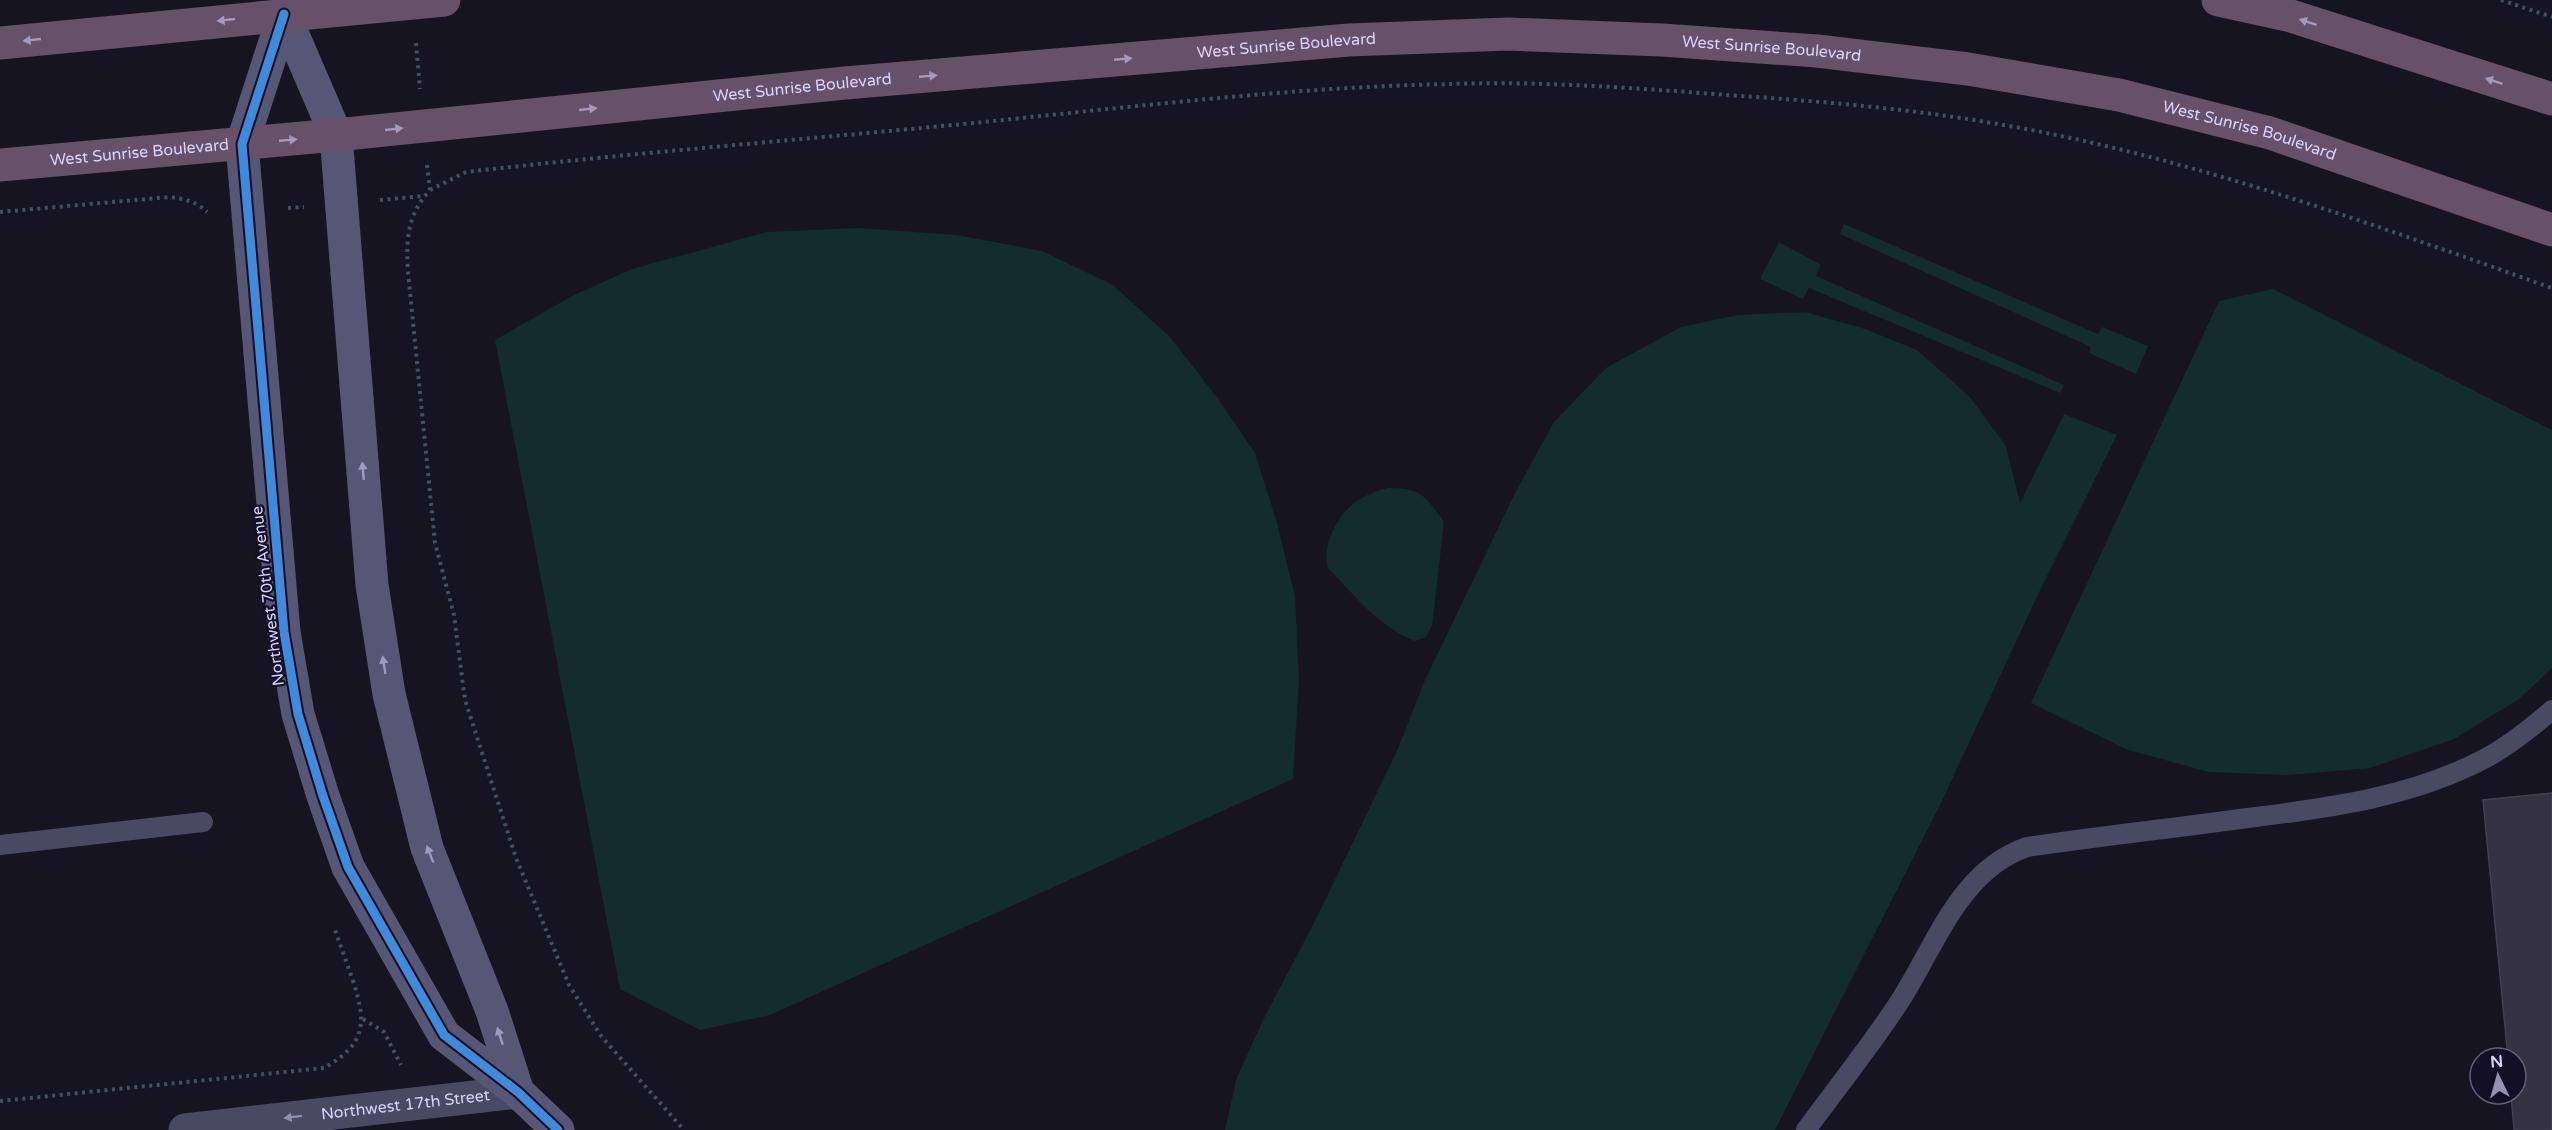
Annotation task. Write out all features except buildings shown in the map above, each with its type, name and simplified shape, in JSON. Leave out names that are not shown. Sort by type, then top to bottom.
[{"type":"highway","points":[[0,43],[284,7],[428,1]]},
{"type":"highway","points":[[2236,2],[2291,16],[2552,99]]},
{"type":"highway","name":"West Sunrise Boulevard","points":[[0,165],[336,135],[845,83],[1349,40],[1508,34],[1662,40],[1829,52],[1968,69],[2119,95],[2270,133],[2552,230]]},
{"type":"street","name":"Northwest 70th Avenue","points":[[284,7],[336,135],[372,585],[388,694],[427,848],[492,1011],[518,1092]]},
{"type":"street","name":"Northwest 70th Avenue","points":[[284,7],[242,144],[284,632],[298,714],[348,867],[444,1035],[518,1092],[558,1130]]},
{"type":"street","name":"Northwest 17th Street","points":[[185,1130],[518,1092]]},
{"type":"lane","points":[[1806,1130],[1847,1077],[1897,1005],[1962,896],[1983,872],[2000,859],[2027,848],[2307,811],[2386,795],[2435,779],[2485,758],[2517,739],[2552,710]]},
{"type":"lane","points":[[0,845],[203,822]]},
{"type":"path","points":[[2501,0],[2552,17]]},
{"type":"path","points":[[428,1],[423,126],[430,190]]},
{"type":"path","points":[[684,1130],[601,1036],[569,985],[516,858],[465,700],[454,615],[435,543],[406,237],[413,216],[430,190],[466,172],[1363,87],[1523,83],[1617,87],[1830,103],[1922,112],[1997,123],[2171,162],[2304,201],[2552,288]]},
{"type":"path","points":[[0,212],[169,197],[200,205],[209,215]]},
{"type":"path","points":[[0,1101],[324,1068],[337,1061],[353,1044],[362,1025],[360,1004],[333,924]]},
{"type":"green space","points":[[1844,224],[2098,334],[2102,327],[2148,346],[2136,374],[2089,353],[2091,347],[1840,234]]},
{"type":"green space","points":[[857,228],[957,235],[1042,251],[1113,285],[1170,337],[1219,400],[1255,453],[1277,523],[1295,597],[1299,679],[1293,779],[770,1015],[700,1030],[620,989],[495,340],[572,296],[632,269],[767,232]]},
{"type":"green space","points":[[1779,242],[1821,265],[1816,276],[2064,385],[2060,393],[1809,288],[1803,299],[1760,279]]},
{"type":"green space","points":[[2273,289],[2552,430],[2552,668],[2519,699],[2454,739],[2370,768],[2288,775],[2209,772],[2128,750],[2031,703],[2219,301]]},
{"type":"green space","points":[[1805,312],[1865,329],[1917,350],[1970,397],[2006,446],[2020,503],[2064,414],[2117,435],[2041,588],[1941,803],[1775,1130],[1225,1130],[1237,1077],[1265,1016],[1315,921],[1397,751],[1425,680],[1515,493],[1554,422],[1606,368],[1681,327],[1738,315]]},
{"type":"green space","points":[[1387,488],[1408,490],[1421,495],[1427,499],[1444,522],[1432,626],[1426,637],[1415,641],[1379,619],[1328,568],[1327,549],[1339,520],[1352,504]]},
{"type":"cycle path","points":[[284,14],[242,144],[284,632],[298,714],[348,867],[444,1035],[518,1092],[558,1130]]}]
